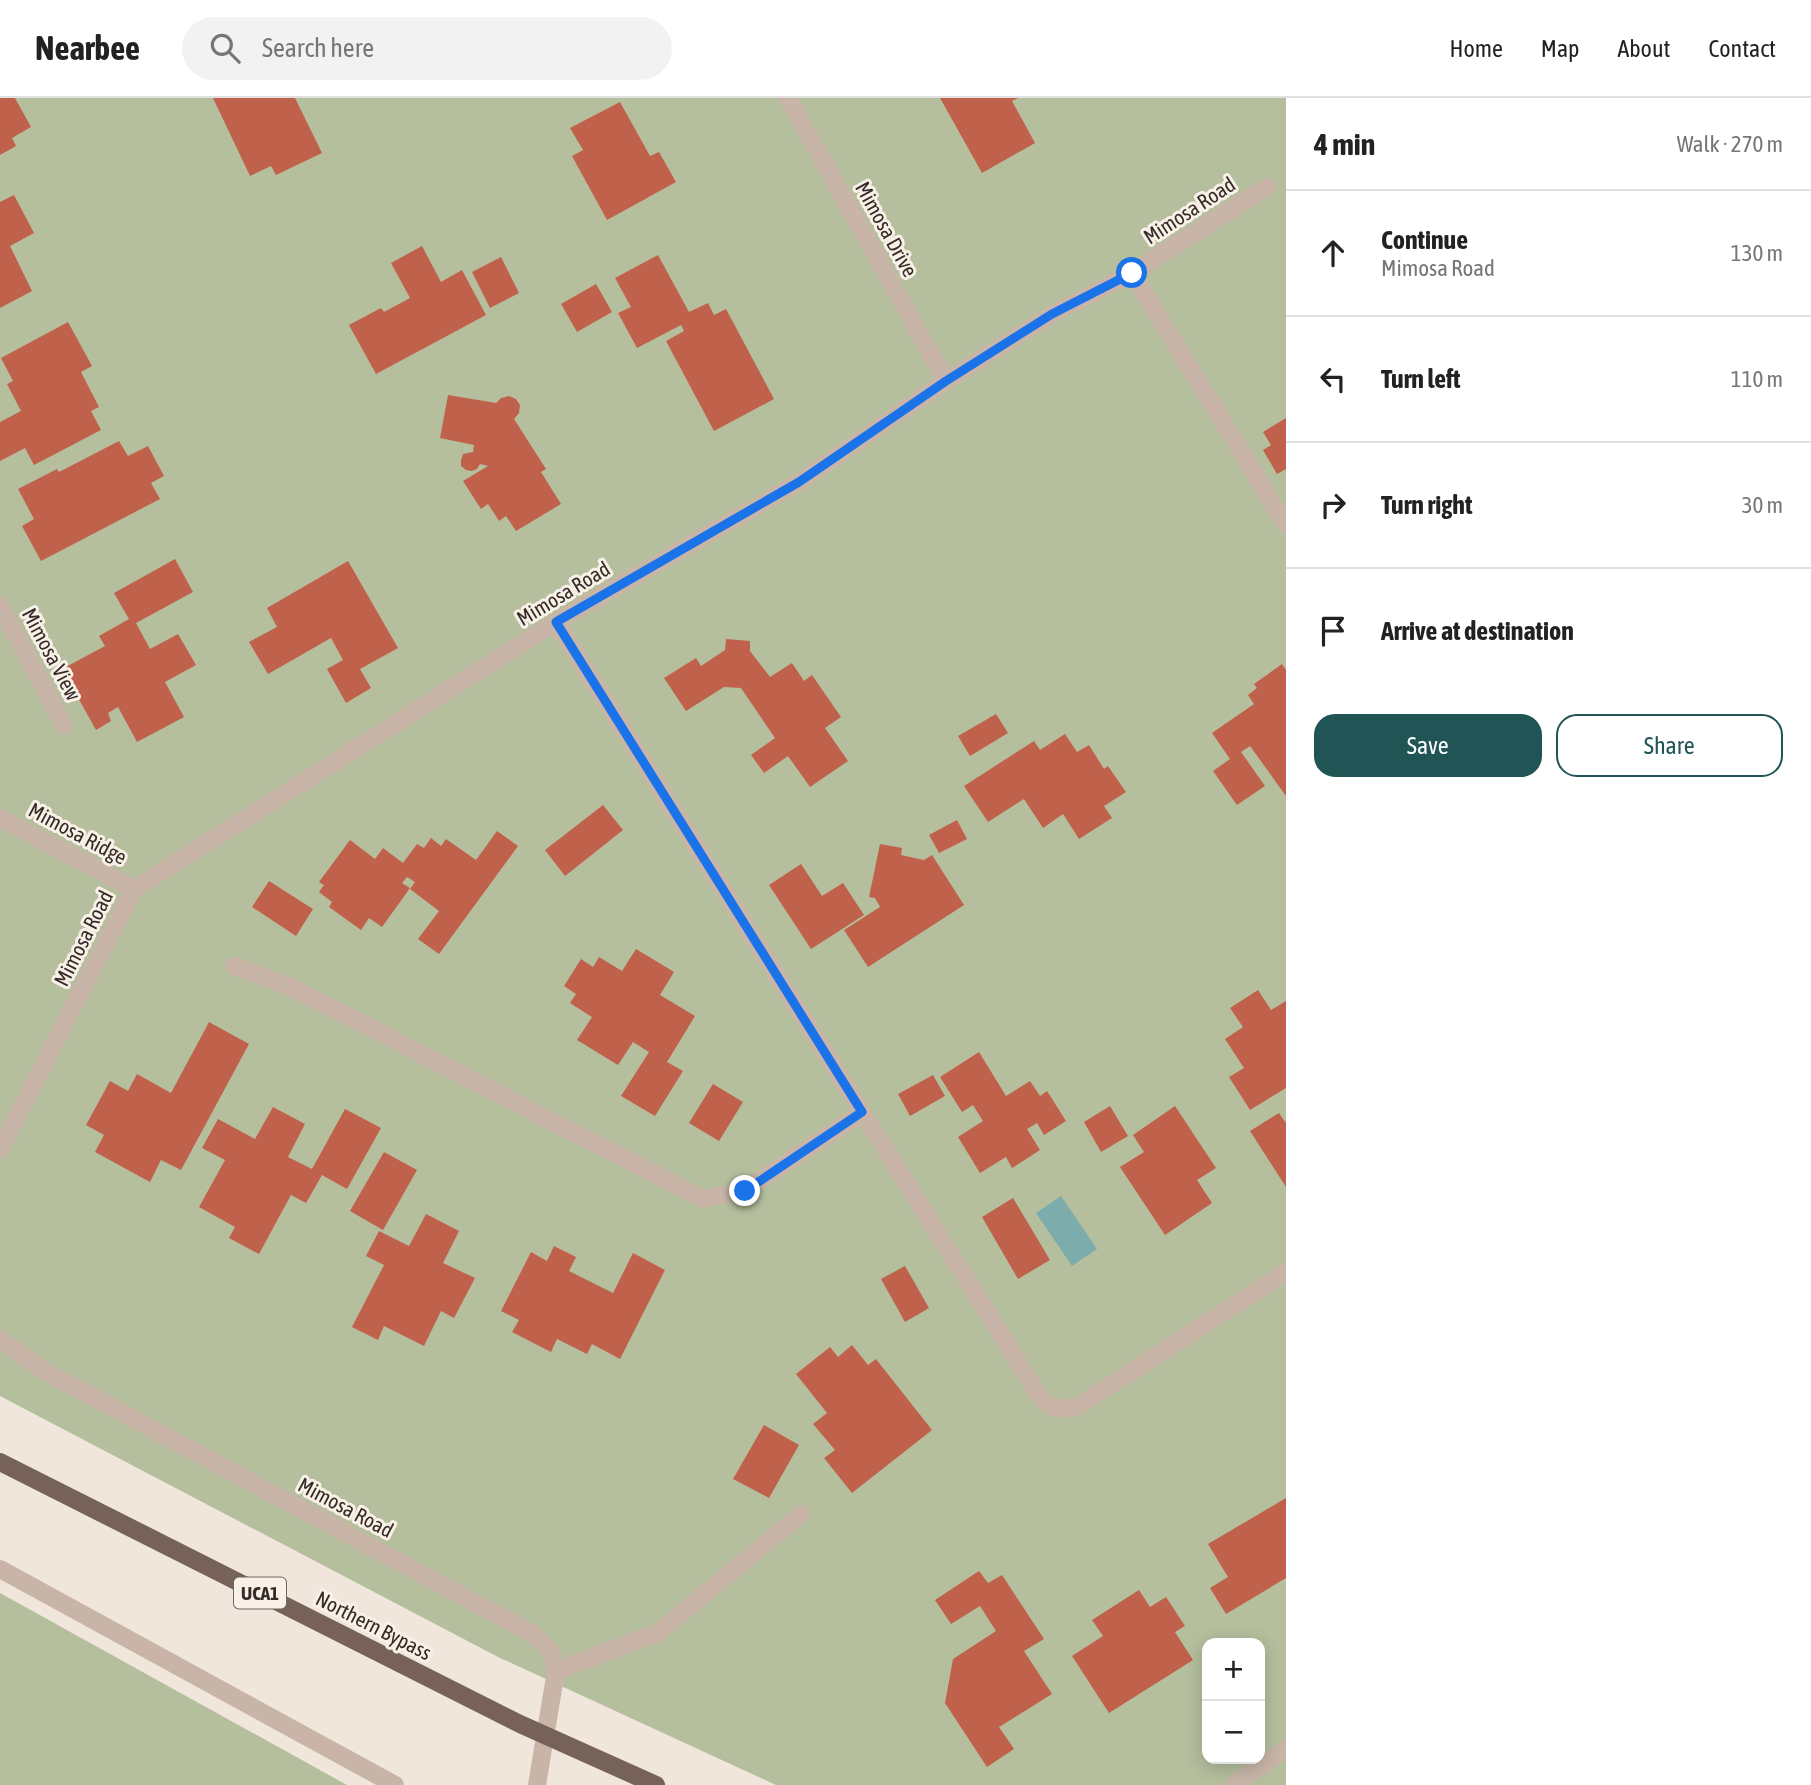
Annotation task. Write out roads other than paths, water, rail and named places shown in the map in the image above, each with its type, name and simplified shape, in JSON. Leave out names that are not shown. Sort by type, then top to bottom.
[{"type":"main road","name":"Northern Bypass","points":[[0,1462],[520,1724],[656,1785]]},
{"type":"street","name":"Mimosa Drive","points":[[788,98],[946,381]]},
{"type":"street","name":"Mimosa Road","points":[[0,1149],[134,889],[556,622],[799,482],[946,381],[1052,314],[1132,273],[1267,187]]},
{"type":"street","points":[[1132,273],[1286,524]]},
{"type":"street","name":"Mimosa View","points":[[0,606],[64,725]]},
{"type":"street","points":[[556,622],[1042,1400],[1054,1408],[1075,1408],[1286,1272]]},
{"type":"street","name":"Mimosa Ridge","points":[[0,818],[134,889]]},
{"type":"street","points":[[234,966],[291,987],[703,1199],[745,1191],[862,1112]]},
{"type":"street","name":"Mimosa Road","points":[[0,1339],[41,1369],[533,1634],[551,1653],[556,1671]]},
{"type":"street","points":[[537,1785],[556,1671],[659,1632],[801,1514]]},
{"type":"street","points":[[0,1569],[395,1785]]},
{"type":"street","points":[[1233,1785],[1286,1749]]},
{"type":"water","points":[[1061,1196],[1097,1249],[1072,1266],[1036,1213]]}]
